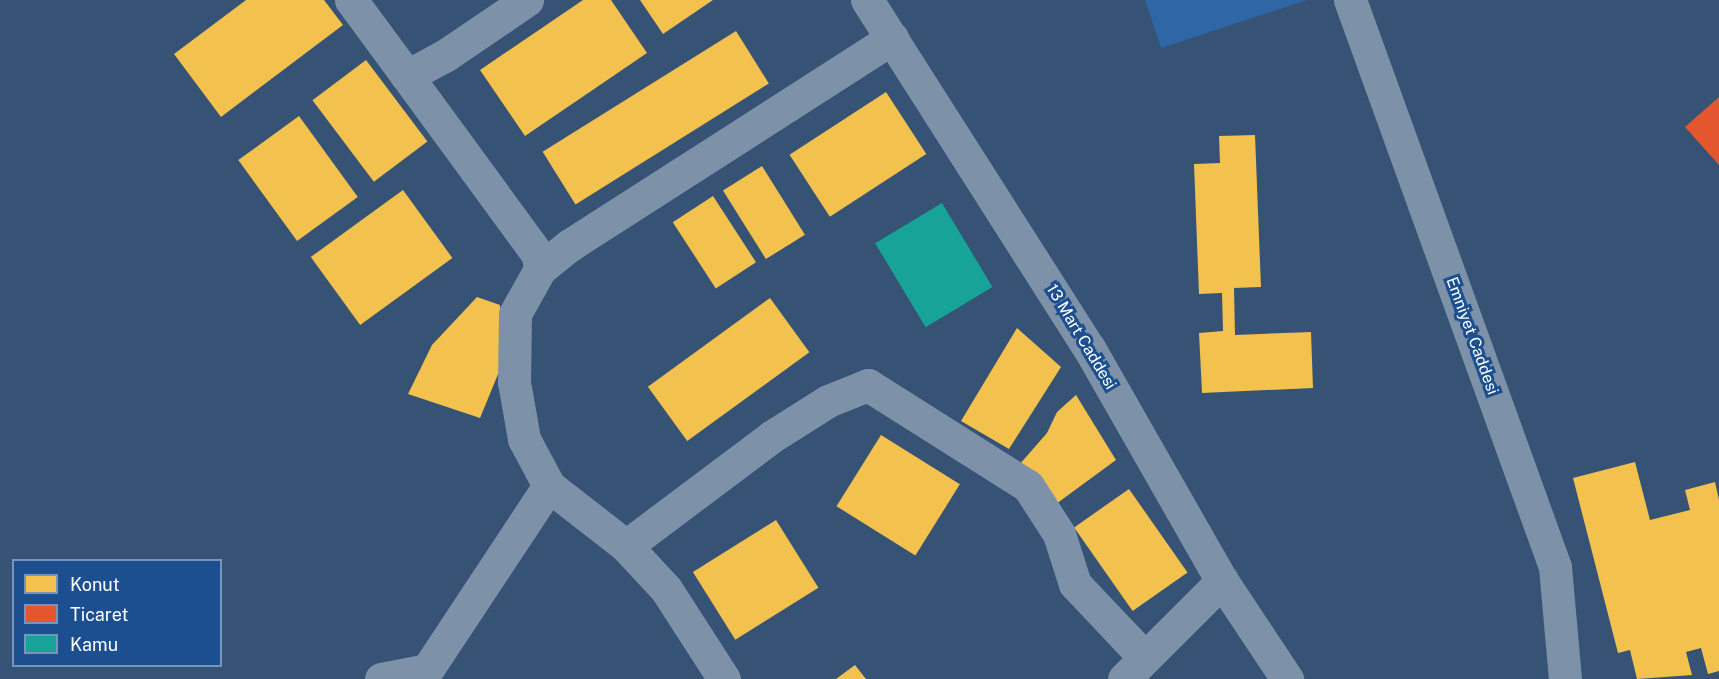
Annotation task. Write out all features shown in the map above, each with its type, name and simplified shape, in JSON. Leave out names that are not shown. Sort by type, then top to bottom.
[{"type":"street","points":[[351,0],[538,255],[540,269]]},
{"type":"street","points":[[407,76],[446,55],[527,0]]},
{"type":"street","name":"13 Mart Caddesi","points":[[867,0],[1089,348],[1222,581],[1287,679]]},
{"type":"street","name":"Emniyet Caddesi","points":[[1350,0],[1555,567],[1565,679]]},
{"type":"street","points":[[724,679],[666,589],[626,546],[549,486],[524,439],[514,382],[515,314],[540,269],[570,245],[892,39]]},
{"type":"street","points":[[626,546],[771,436],[828,401],[868,385],[1028,486],[1059,534],[1075,584],[1134,668],[1222,581]]},
{"type":"street","points":[[381,679],[425,675],[549,486]]},
{"type":"shaded area","points":[[1145,0],[1307,0],[1161,48]]},
{"type":"building: Konut","points":[[246,0],[324,0],[343,25],[221,117],[174,54]]},
{"type":"building: Konut","points":[[583,0],[611,0],[647,53],[525,136],[480,70]]},
{"type":"building: Konut","points":[[640,0],[713,0],[663,34]]},
{"type":"building: Konut","points":[[736,31],[769,84],[576,204],[543,152]]},
{"type":"building: Konut","points":[[366,60],[427,141],[374,182],[312,100]]},
{"type":"building: Konut","points":[[886,92],[926,154],[830,217],[790,155]]},
{"type":"building: Konut","points":[[299,116],[358,197],[297,241],[238,160]]},
{"type":"building: Konut","points":[[1255,135],[1261,287],[1234,288],[1235,335],[1311,332],[1313,388],[1202,393],[1199,333],[1223,331],[1222,293],[1199,294],[1194,164],[1220,163],[1219,136]]},
{"type":"building: Konut","points":[[762,166],[805,235],[766,259],[723,190]]},
{"type":"building: Konut","points":[[403,190],[452,258],[360,325],[311,257]]},
{"type":"building: Konut","points":[[713,196],[756,262],[716,288],[673,222]]},
{"type":"building: Konut","points":[[477,297],[500,305],[501,367],[480,418],[408,394],[432,345]]},
{"type":"building: Konut","points":[[770,298],[809,352],[687,441],[648,387]]},
{"type":"building: Konut","points":[[1017,328],[1061,367],[1009,449],[961,421]]},
{"type":"building: Konut","points":[[1076,395],[1116,460],[1056,504],[1019,465],[1047,433],[1057,412]]},
{"type":"building: Konut","points":[[881,435],[960,484],[915,556],[836,506]]},
{"type":"building: Konut","points":[[1635,462],[1650,520],[1690,510],[1685,490],[1715,482],[1719,500],[1719,671],[1708,674],[1701,648],[1686,652],[1692,675],[1637,679],[1630,650],[1618,653],[1573,478]]},
{"type":"building: Konut","points":[[1129,489],[1188,573],[1133,611],[1074,527]]},
{"type":"building: Konut","points":[[776,520],[818,588],[735,640],[693,572]]},
{"type":"building: Konut","points":[[855,665],[866,679],[836,679]]},
{"type":"building: Ticaret","points":[[1719,97],[1719,165],[1685,127]]},
{"type":"building: Kamu","points":[[942,203],[992,287],[926,327],[875,243]]}]
